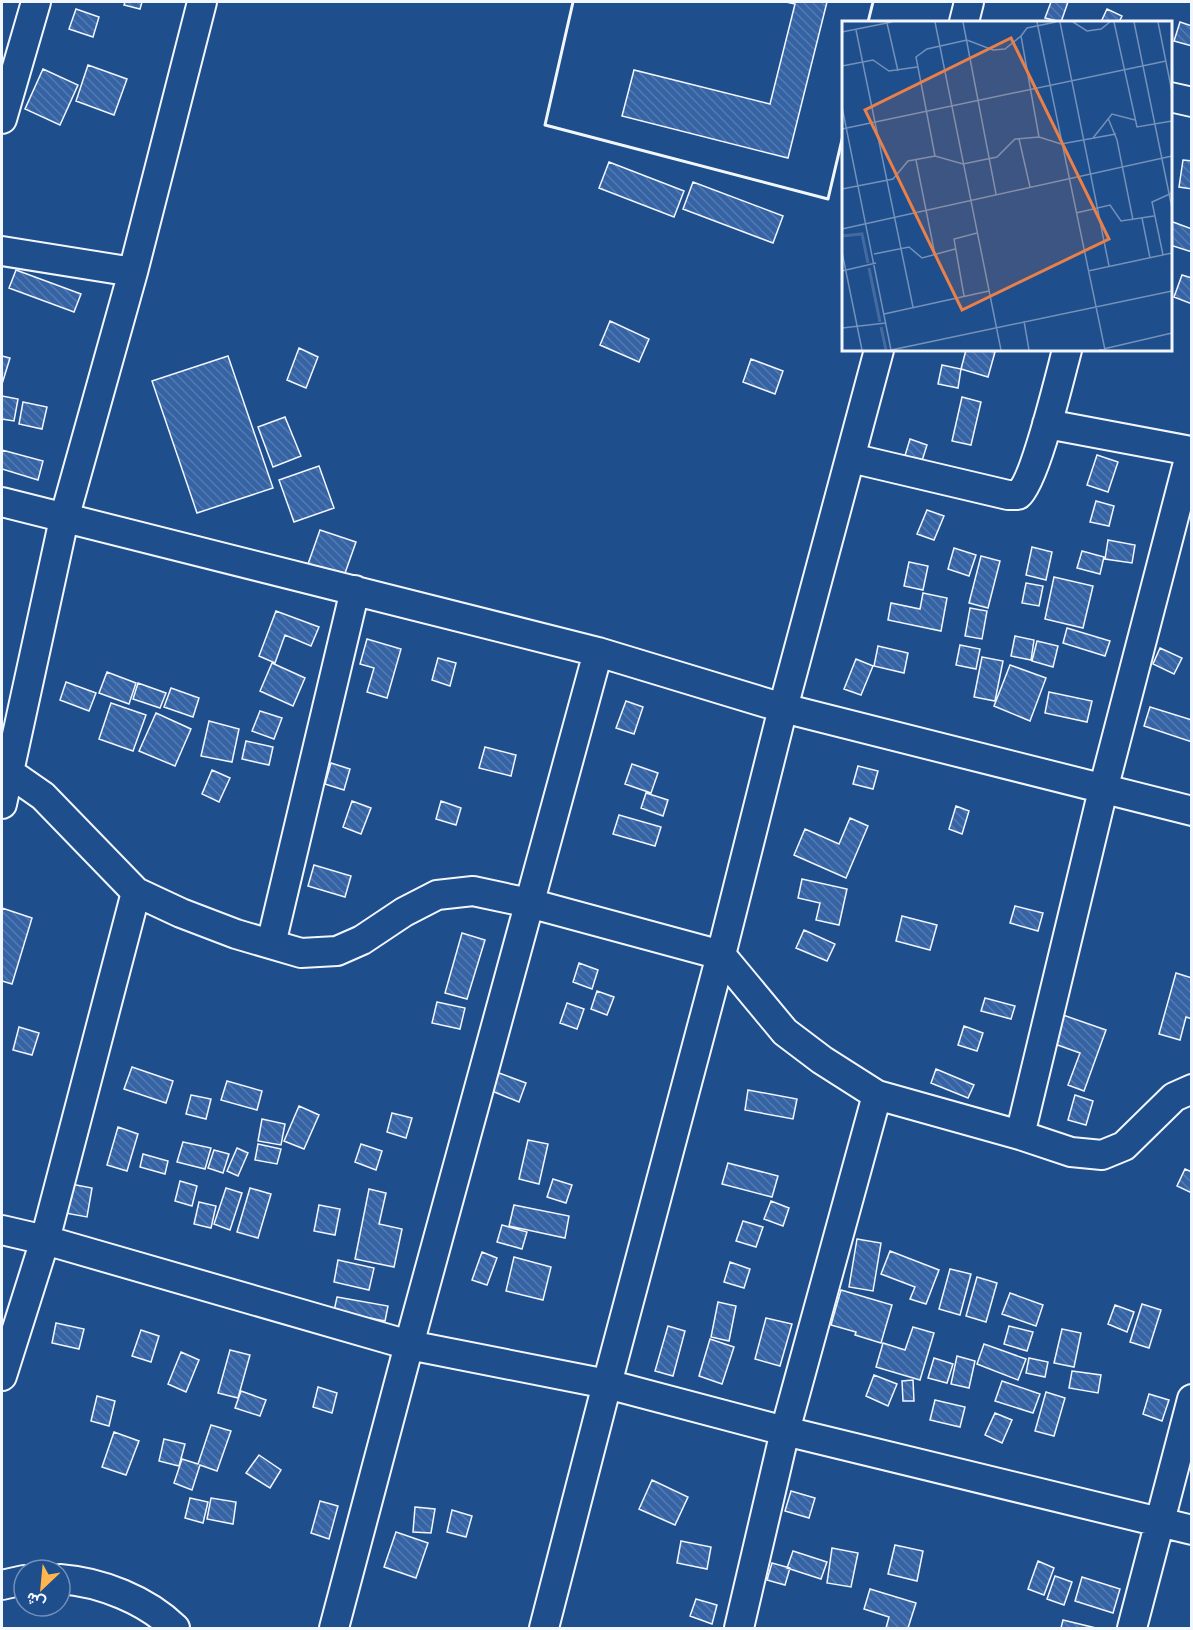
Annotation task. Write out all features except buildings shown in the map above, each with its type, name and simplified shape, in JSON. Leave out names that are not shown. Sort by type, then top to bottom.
[{"type":"street","points":[[2,119],[36,2]]},
{"type":"street","points":[[2,804],[6,771],[64,519],[133,272],[202,2]]},
{"type":"street","points":[[964,21],[969,2]]},
{"type":"street","points":[[1172,97],[1191,102]]},
{"type":"street","points":[[2,250],[133,272]]},
{"type":"street","points":[[544,1629],[606,1384],[722,955],[783,708],[879,351]]},
{"type":"street","points":[[851,458],[1013,496],[1018,495],[1026,487],[1047,424],[1067,351]]},
{"type":"street","points":[[1020,1135],[1103,790],[1191,451],[1047,424]]},
{"type":"street","points":[[2,502],[598,652],[783,708],[1191,811]]},
{"type":"street","points":[[271,944],[355,590]]},
{"type":"street","points":[[334,1629],[598,652]]},
{"type":"street","points":[[6,771],[43,796],[136,892],[181,913],[236,934],[301,953],[337,951],[362,940],[404,912],[437,896],[473,891],[529,903],[722,955],[785,1032],[831,1066],[877,1095],[1020,1135],[1071,1152],[1102,1155],[1124,1146],[1174,1097],[1191,1089]]},
{"type":"street","points":[[2,1376],[45,1240],[136,892]]},
{"type":"street","points":[[739,1629],[785,1431],[877,1095]]},
{"type":"street","points":[[2,1230],[45,1240],[409,1346],[606,1384],[785,1431],[1191,1530]]},
{"type":"street","points":[[1132,1629],[1191,1399]]},
{"type":"street","points":[[72,1580],[125,1595],[160,1613],[175,1629]]},
{"type":"wall","points":[[573,2],[545,125],[828,199],[842,140]]},
{"type":"wall","points":[[868,21],[873,2]]}]
